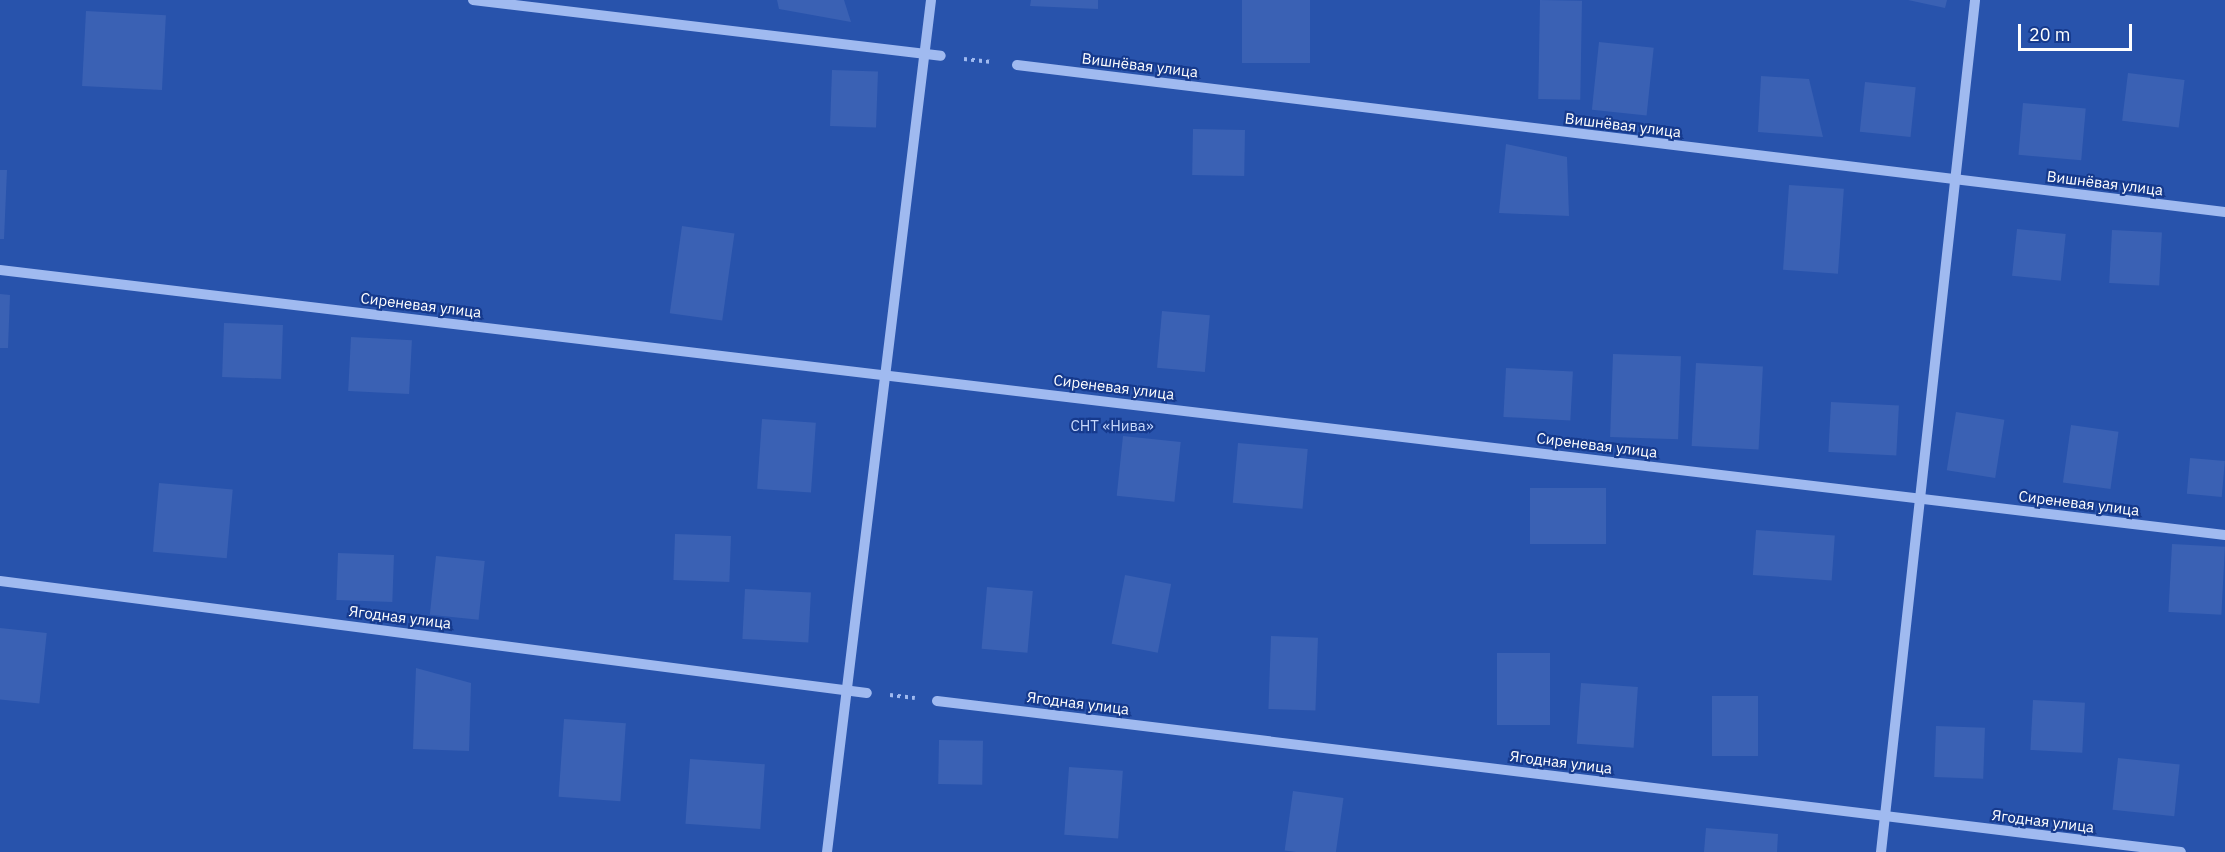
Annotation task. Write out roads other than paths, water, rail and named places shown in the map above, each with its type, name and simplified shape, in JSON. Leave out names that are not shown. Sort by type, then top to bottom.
[{"type":"street","points":[[473,0],[941,56]]},
{"type":"street","points":[[827,852],[931,0]]},
{"type":"street","points":[[1881,852],[1975,0]]},
{"type":"street","name":"Вишнёвая улица","points":[[1017,65],[1954,181],[2225,212]]},
{"type":"street","name":"Сиреневая улица","points":[[0,270],[2225,535]]},
{"type":"street","name":"Ягодная улица","points":[[0,581],[867,693]]},
{"type":"street","name":"Ягодная улица","points":[[937,701],[2181,852]]},
{"type":"park label","name":"СНТ «Нива»","points":[[1112,426]]}]
